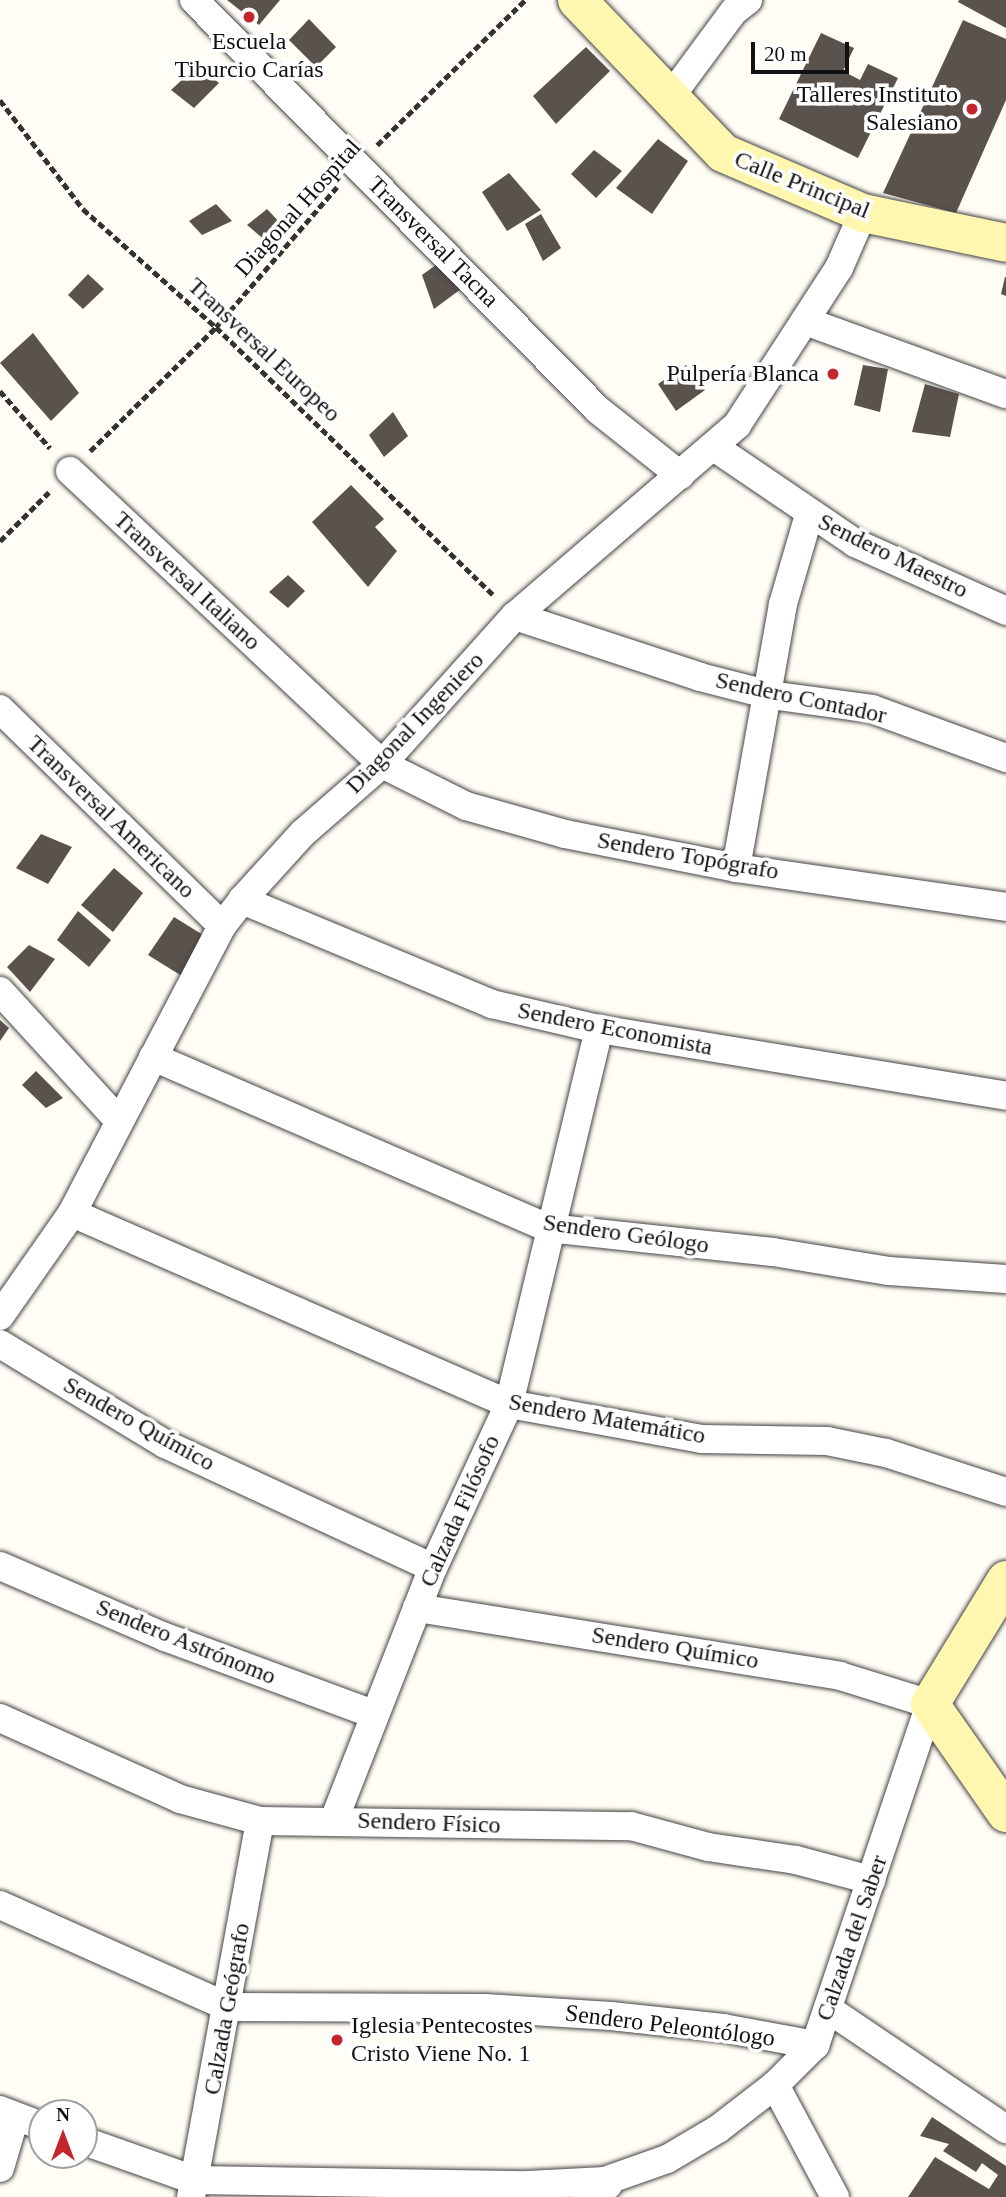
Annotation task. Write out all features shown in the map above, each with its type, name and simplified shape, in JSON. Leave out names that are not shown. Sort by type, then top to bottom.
[{"type":"street","name":"Transversal Tacna","points":[[194,0],[598,410],[680,475]]},
{"type":"street","name":"Calle Principal","points":[[577,0],[723,153],[863,213],[1006,243]]},
{"type":"street","points":[[671,96],[734,11],[747,0]]},
{"type":"street","name":"Diagonal Ingeniero","points":[[0,1316],[72,1213],[118,1120],[222,926],[242,900],[303,834],[382,764],[515,616],[737,425],[839,268],[863,213]]},
{"type":"street","points":[[806,321],[1006,394]]},
{"type":"street","name":"Sendero Maestro","points":[[714,447],[809,515],[855,543],[1006,611]]},
{"type":"street","name":"Transversal Italiano","points":[[69,471],[382,764]]},
{"type":"street","points":[[736,868],[770,695],[783,604],[809,515]]},
{"type":"street","name":"Sendero Contador","points":[[515,616],[699,677],[770,695],[872,709],[1006,758]]},
{"type":"street","name":"Transversal Americano","points":[[0,709],[222,926]]},
{"type":"street","name":"Sendero Topógrafo","points":[[382,764],[466,806],[565,834],[736,868],[1006,907]]},
{"type":"street","name":"Sendero Economista","points":[[242,900],[492,1004],[599,1029],[1006,1096]]},
{"type":"street","points":[[0,992],[118,1120]]},
{"type":"street","name":"Calzada Filósofo","points":[[334,1821],[373,1714],[433,1568],[509,1404],[548,1228],[599,1029]]},
{"type":"street","name":"Sendero Geólogo","points":[[153,1057],[548,1228],[773,1252],[888,1271],[1006,1279]]},
{"type":"street","name":"Sendero Matemático","points":[[72,1213],[509,1404],[702,1439],[827,1441],[886,1453],[1006,1492]]},
{"type":"street","name":"Sendero Químico","points":[[0,1344],[165,1444],[433,1568]]},
{"type":"street","name":"Sendero Astrónomo","points":[[0,1566],[165,1637],[373,1714]]},
{"type":"street","name":"Calzada del Saber","points":[[98,2147],[193,2188],[528,2185],[602,2191],[667,2159],[718,2129],[775,2085],[815,2045],[930,1704],[1006,1580]]},
{"type":"street","name":"Sendero Químico","points":[[417,1608],[827,1674],[930,1704]]},
{"type":"street","points":[[930,1704],[1004,1806]]},
{"type":"street","name":"Sendero Físico","points":[[0,1718],[180,1799],[260,1821],[631,1826],[708,1847],[796,1860],[871,1881]]},
{"type":"street","name":"Calzada Geógrafo","points":[[193,2188],[260,1821]]},
{"type":"street","name":"Sendero Peleontólogo","points":[[0,1905],[228,2007],[485,2008],[723,2028],[815,2045]]},
{"type":"street","points":[[828,2009],[1006,2129]]},
{"type":"street","points":[[775,2085],[835,2197]]},
{"type":"street","points":[[0,2168],[7,2113],[28,2121]]},
{"type":"path","name":"Diagonal Hospital","points":[[0,541],[216,327],[357,165],[525,0]]},
{"type":"path","name":"Transversal Europeo","points":[[0,100],[83,209],[216,327],[515,616]]},
{"type":"path","points":[[0,391],[69,471]]},
{"type":"building","name":"Escuela Tiburcio Carías","points":[[227,0],[280,0],[259,25]]},
{"type":"building","points":[[1006,0],[1006,28],[958,2]]},
{"type":"building","points":[[309,19],[336,47],[316,67],[289,40]]},
{"type":"building","name":"Talleres Instituto Salesiano","points":[[963,20],[1006,39],[1006,100],[956,213],[883,193]]},
{"type":"building","points":[[821,33],[854,48],[843,71],[860,80],[868,64],[898,78],[858,158],[779,119]]},
{"type":"building","points":[[586,47],[610,71],[556,124],[533,96]]},
{"type":"building","points":[[198,65],[219,83],[194,108],[171,90]]},
{"type":"building","points":[[658,139],[688,161],[652,214],[616,188]]},
{"type":"building","points":[[594,150],[622,171],[596,198],[571,174]]},
{"type":"building","points":[[509,173],[541,210],[507,231],[482,192]]},
{"type":"building","points":[[216,204],[232,221],[202,235],[189,221]]},
{"type":"building","points":[[267,209],[283,226],[266,241],[247,225]]},
{"type":"building","points":[[541,214],[561,248],[543,261],[525,224]]},
{"type":"building","points":[[440,262],[461,289],[434,309],[422,275]]},
{"type":"building","points":[[88,274],[104,289],[83,309],[68,295]]},
{"type":"building","points":[[1006,277],[1006,296],[1001,294]]},
{"type":"building","points":[[33,333],[79,393],[51,421],[0,363]]},
{"type":"building","points":[[686,365],[705,390],[676,411],[658,384]]},
{"type":"building","points":[[863,365],[888,369],[880,412],[854,405]]},
{"type":"building","points":[[925,384],[959,394],[950,437],[912,432]]},
{"type":"building","points":[[393,412],[408,436],[384,457],[369,435]]},
{"type":"building","points":[[351,485],[384,519],[375,527],[397,551],[368,587],[312,522]]},
{"type":"building","points":[[288,575],[305,591],[288,608],[269,592]]},
{"type":"building","points":[[41,834],[72,847],[48,884],[16,868]]},
{"type":"building","points":[[114,868],[143,893],[113,932],[81,905]]},
{"type":"building","points":[[78,911],[111,940],[89,967],[57,940]]},
{"type":"building","points":[[174,917],[208,938],[185,978],[148,955]]},
{"type":"building","points":[[29,945],[55,959],[30,992],[7,967]]},
{"type":"building","points":[[0,1020],[9,1028],[0,1041]]},
{"type":"building","points":[[36,1071],[63,1098],[46,1108],[22,1085]]},
{"type":"building","points":[[932,2117],[1006,2166],[1006,2197],[908,2197],[935,2157],[989,2189],[998,2175],[982,2163],[976,2172],[943,2151],[949,2144],[920,2136]]},
{"type":"place","name":"Escuela Tiburcio Carías","points":[[249,17]]},
{"type":"place","name":"Talleres Instituto Salesiano","points":[[972,109]]},
{"type":"place","name":"Pulpería Blanca","points":[[833,374]]},
{"type":"place","name":"Iglesia Pentecostes Cristo Viene No. 1","points":[[337,2040]]}]
